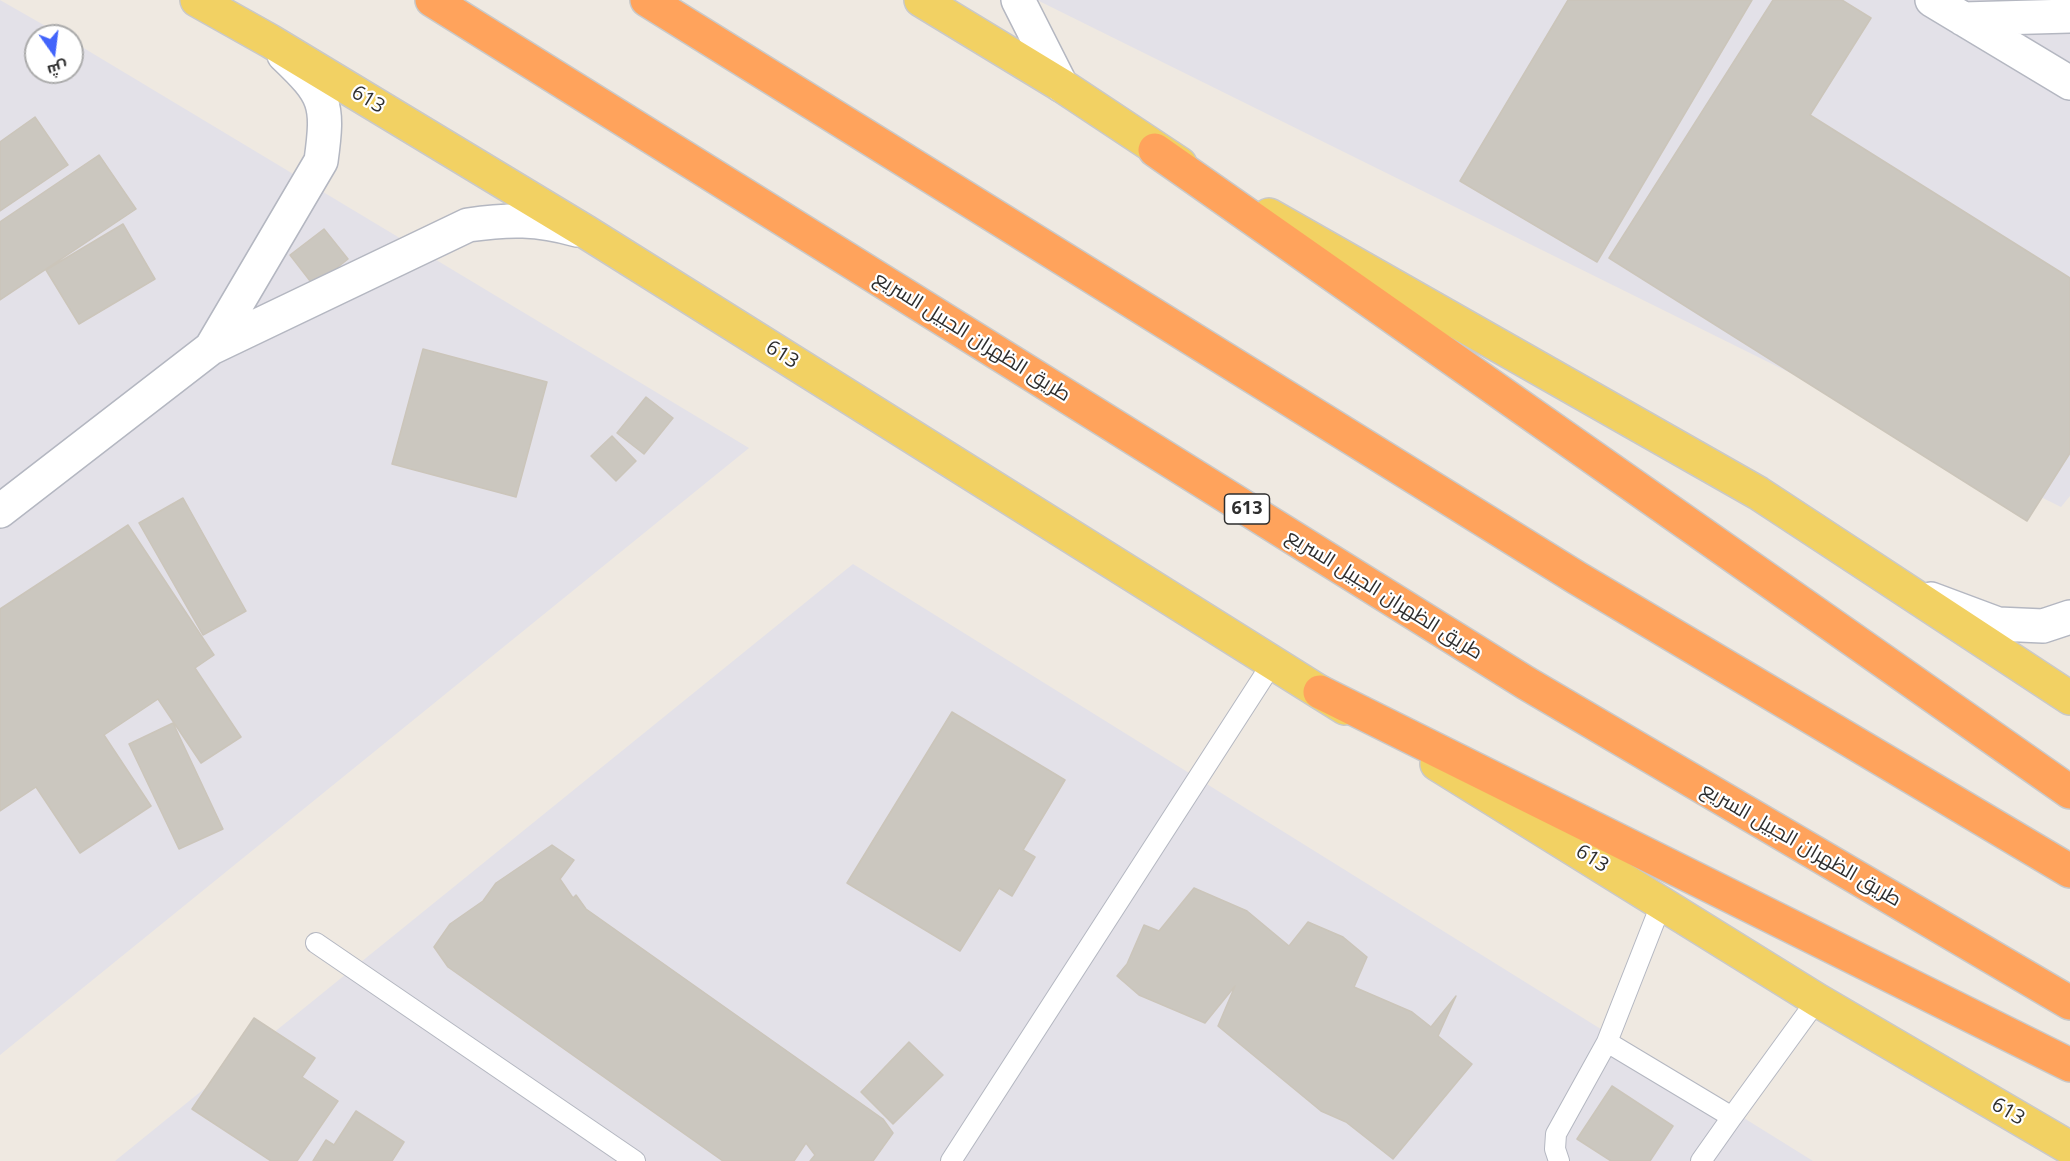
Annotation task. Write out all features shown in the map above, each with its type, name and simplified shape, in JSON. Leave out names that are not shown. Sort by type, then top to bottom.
[{"type":"highway","name":"طريق الظهران الجبيل السريع","points":[[432,0],[1526,683],[2070,1003]]},
{"type":"highway","points":[[647,0],[1577,578],[2070,871]]},
{"type":"highway","points":[[1155,150],[2070,792]]},
{"type":"highway","points":[[1320,692],[2070,1065]]},
{"type":"main road","name":"613","points":[[197,0],[270,41],[586,232],[1320,692],[1818,1000],[2070,1148]]},
{"type":"main road","points":[[921,0],[1061,85],[1155,150],[1758,493],[2070,698]]},
{"type":"street","points":[[1018,0],[1061,85]]},
{"type":"street","points":[[1932,0],[2070,83]]},
{"type":"street","points":[[2053,0],[2055,16],[2070,16]]},
{"type":"street","points":[[2053,0],[2070,11]]},
{"type":"street","points":[[1963,19],[2070,16]]},
{"type":"street","points":[[211,348],[321,161],[325,132],[324,103],[310,80],[270,41]]},
{"type":"street","points":[[0,511],[211,348],[468,225],[507,220],[542,221],[586,232]]},
{"type":"street","points":[[1904,588],[1998,624],[2043,626],[2070,617]]},
{"type":"lane","points":[[951,1161],[1274,662]]},
{"type":"lane","points":[[1559,1161],[1555,1149],[1556,1134],[1607,1042],[1662,902]]},
{"type":"lane","points":[[316,943],[635,1161]]},
{"type":"lane","points":[[1701,1161],[1818,1000]]},
{"type":"lane","points":[[1607,1042],[1732,1117]]},
{"type":"shaded area","points":[[0,0],[42,24],[24,24],[24,84],[84,84],[84,48],[749,448],[0,1055]]},
{"type":"shaded area","points":[[1037,0],[2070,0],[2070,496],[2061,507]]},
{"type":"shaded area","points":[[853,564],[1813,1161],[115,1161]]},
{"type":"building","points":[[1568,0],[1752,0],[1597,262],[1460,181]]},
{"type":"building","points":[[1773,0],[1842,0],[1871,18],[1810,115],[2070,278],[2070,453],[2027,521],[1609,258]]},
{"type":"building","points":[[35,117],[68,165],[0,211],[0,142]]},
{"type":"building","points":[[99,155],[136,209],[0,300],[0,222]]},
{"type":"building","points":[[123,224],[155,279],[79,324],[46,270]]},
{"type":"building","points":[[324,229],[348,259],[314,286],[290,255]]},
{"type":"building","points":[[423,349],[547,382],[516,497],[392,464]]},
{"type":"building","points":[[646,397],[673,418],[644,454],[617,433]]},
{"type":"building","points":[[612,436],[636,461],[616,481],[591,456]]},
{"type":"building","points":[[183,498],[246,611],[203,635],[139,523]]},
{"type":"building","points":[[128,525],[214,655],[195,668],[241,737],[201,763],[158,699],[104,735],[151,806],[80,853],[36,787],[0,811],[0,609]]},
{"type":"building","points":[[952,712],[1065,780],[1023,850],[1035,857],[1012,896],[999,888],[960,951],[847,883]]},
{"type":"building","points":[[173,723],[223,829],[179,849],[129,744]]},
{"type":"building","points":[[552,845],[574,860],[560,879],[573,898],[576,895],[586,909],[883,1119],[893,1133],[873,1161],[810,1161],[815,1155],[806,1143],[794,1161],[723,1161],[448,967],[434,947],[450,924],[483,901],[496,883]]},
{"type":"building","points":[[1194,888],[1247,911],[1289,946],[1308,922],[1343,937],[1367,957],[1354,987],[1412,1012],[1431,1027],[1456,996],[1438,1036],[1472,1064],[1393,1159],[1346,1122],[1321,1111],[1218,1026],[1235,986],[1205,1023],[1139,995],[1117,976],[1127,964],[1144,925],[1159,931]]},
{"type":"building","points":[[254,1018],[315,1058],[302,1077],[338,1101],[297,1161],[271,1161],[192,1109]]},
{"type":"building","points":[[909,1042],[943,1075],[893,1124],[861,1092]]},
{"type":"building","points":[[1612,1086],[1673,1126],[1650,1161],[1611,1161],[1577,1139]]},
{"type":"building","points":[[356,1111],[404,1142],[392,1161],[313,1161],[326,1140],[334,1145]]}]
